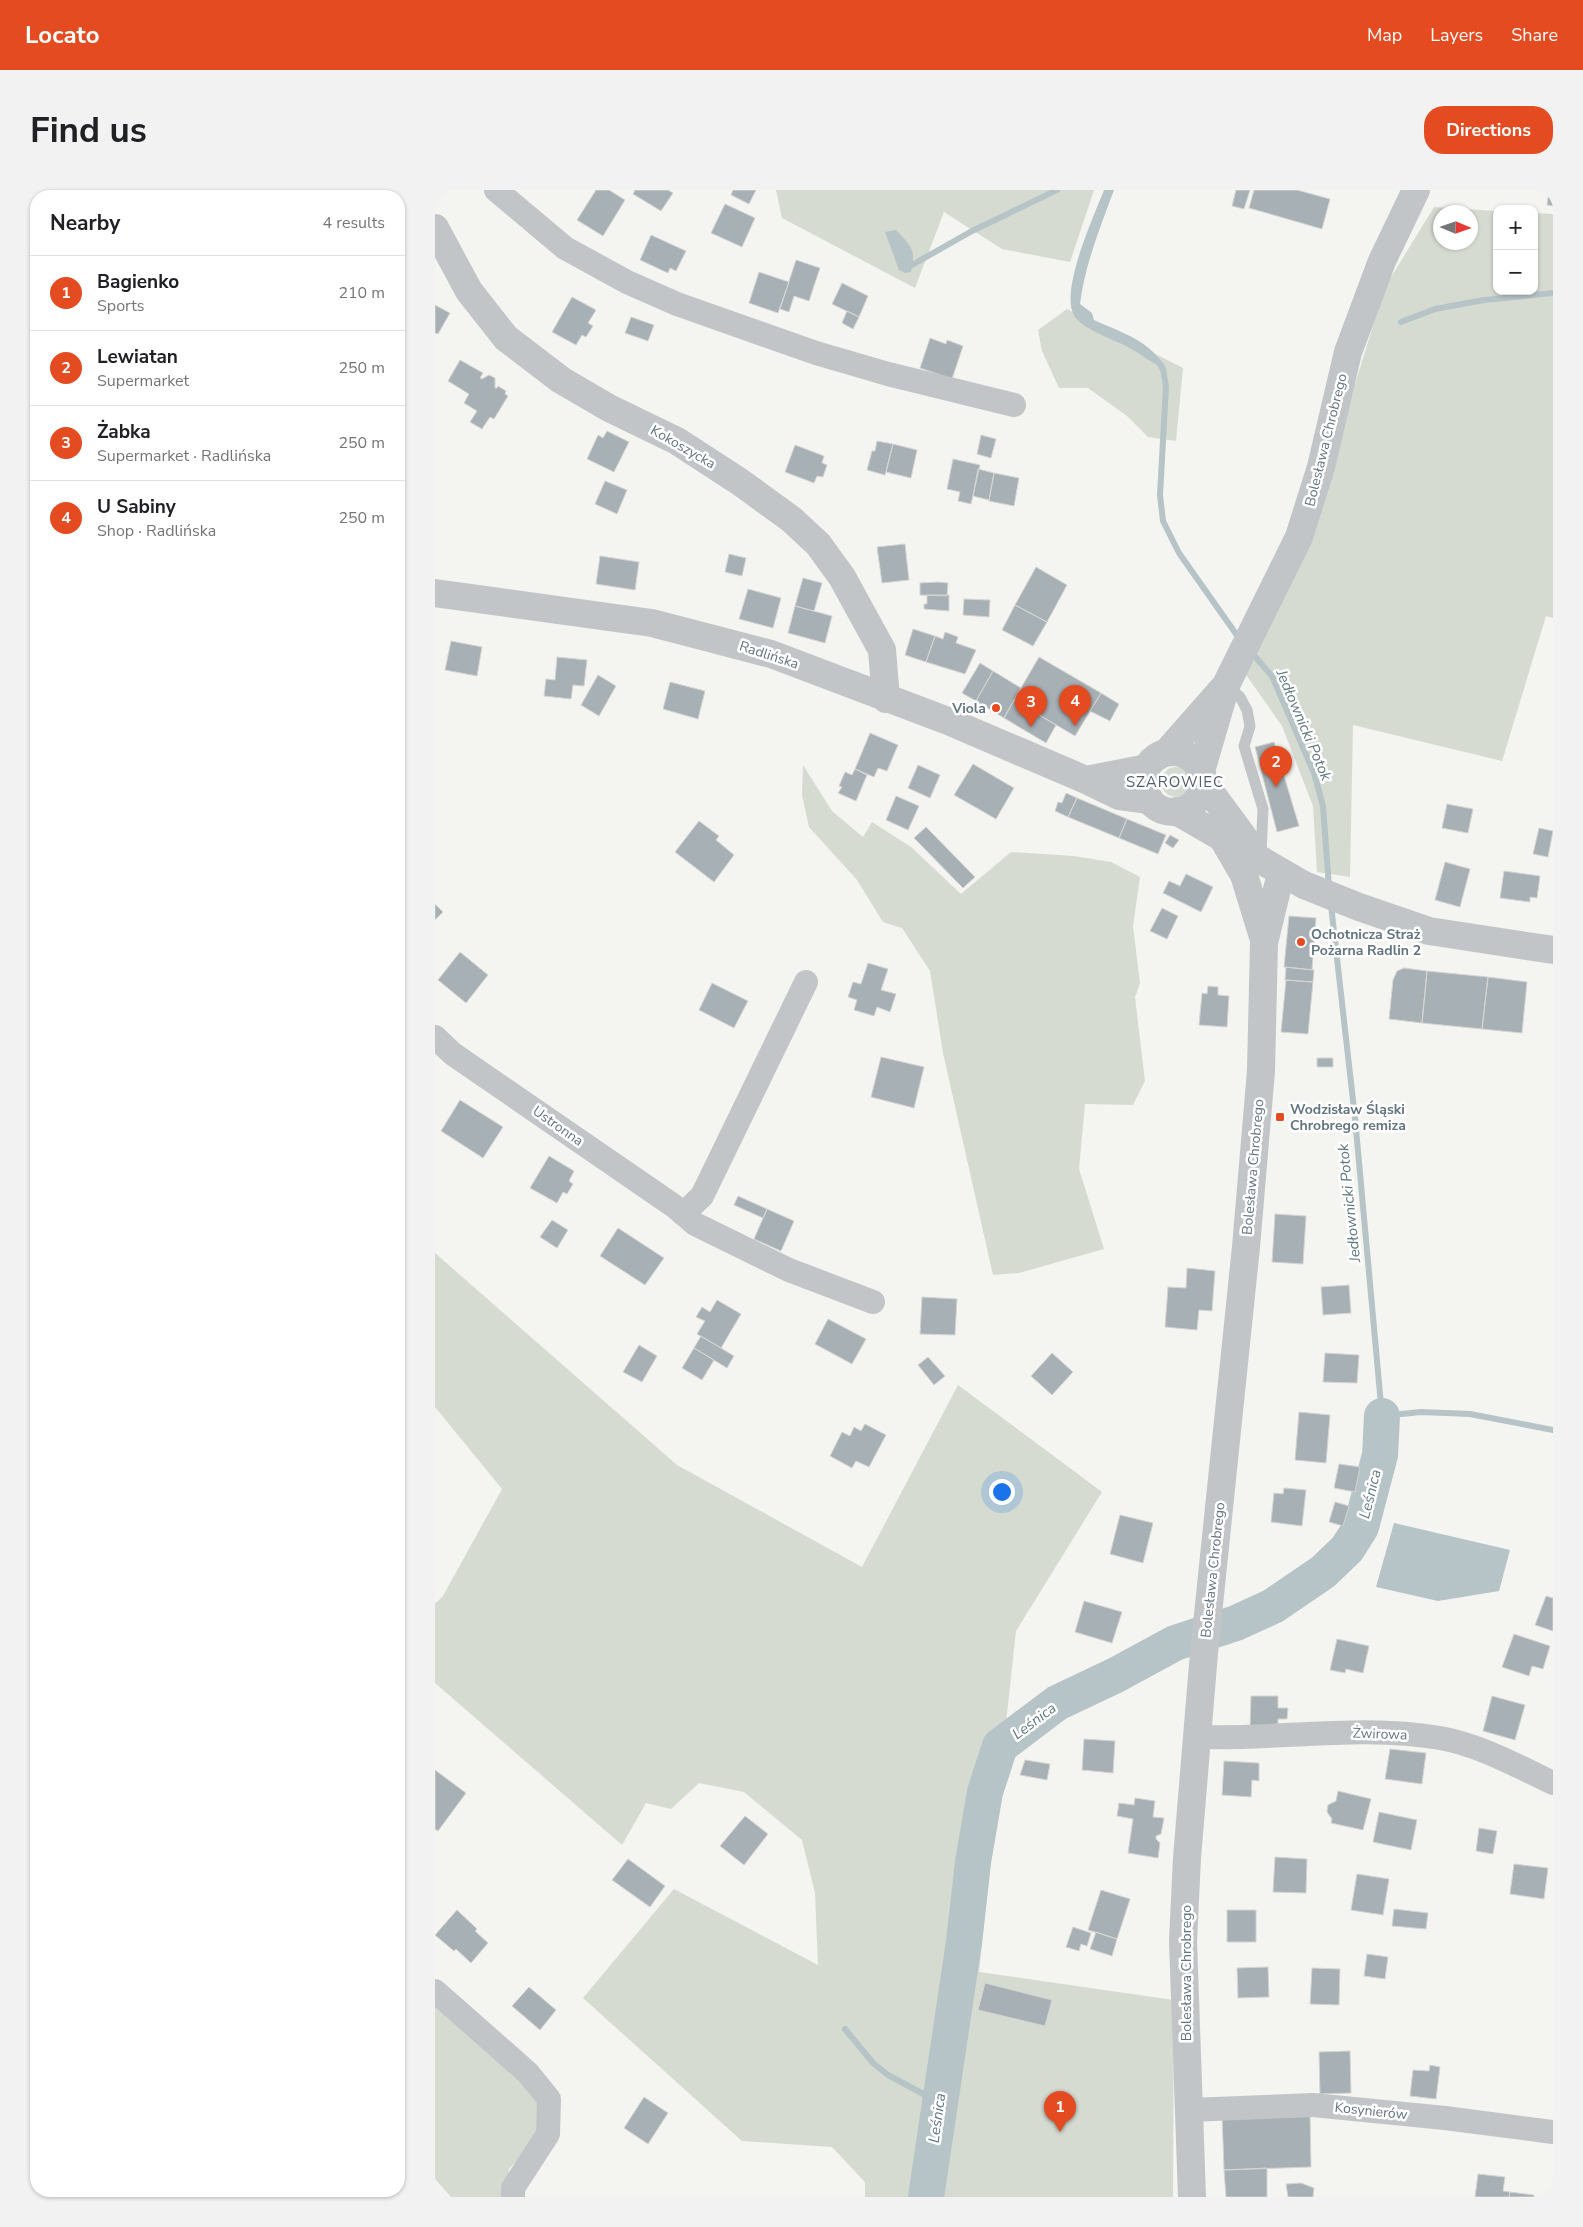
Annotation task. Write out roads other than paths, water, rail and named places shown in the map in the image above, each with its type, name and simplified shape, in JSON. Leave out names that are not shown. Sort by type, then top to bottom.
[{"type":"street","points":[[496,190],[565,248],[627,282],[677,304],[816,353],[888,374],[1014,405]]},
{"type":"street","name":"Bolesława Chrobrego","points":[[1202,776],[1231,676],[1299,537],[1321,467],[1347,352],[1382,261],[1416,190]]},
{"type":"street","name":"Kokoszycka","points":[[435,228],[469,291],[506,338],[561,380],[609,408],[677,441],[740,482],[791,519],[818,544],[842,577],[882,650],[887,699]]},
{"type":"street","name":"Radlińska","points":[[435,593],[652,623],[771,654],[948,721],[1119,796],[1150,800]]},
{"type":"street","name":"Bolesława Chrobrego","points":[[1157,760],[1231,676]]},
{"type":"street","points":[[1086,780],[1183,754],[1191,758],[1202,776],[1282,872]]},
{"type":"street","points":[[1157,760],[1143,784],[1150,800],[1157,807],[1166,811],[1176,811],[1192,805],[1201,791],[1202,776]]},
{"type":"street","points":[[1176,811],[1282,872],[1359,907],[1429,931],[1553,950]]},
{"type":"street","name":"Bolesława Chrobrego","points":[[1223,838],[1244,875],[1264,943]]},
{"type":"street","name":"Bolesława Chrobrego","points":[[1192,2197],[1183,1941],[1187,1858],[1204,1653],[1246,1247],[1261,1071],[1264,943],[1282,872]]},
{"type":"street","points":[[683,1214],[702,1196],[806,982]]},
{"type":"street","name":"Ustronna","points":[[435,1037],[453,1054],[674,1206],[695,1224],[789,1270],[873,1302]]},
{"type":"street","name":"Żwirowa","points":[[1197,1737],[1369,1732],[1441,1738],[1489,1753],[1553,1783]]},
{"type":"street","points":[[441,1997],[528,2072],[549,2099],[548,2134],[513,2188],[513,2197]]},
{"type":"street","name":"Kosynierów","points":[[1189,2110],[1313,2105],[1445,2118],[1553,2132]]},
{"type":"lane","points":[[1231,676],[1239,697],[1247,710],[1250,726],[1244,746],[1282,872]]},
{"type":"waterway","points":[[912,265],[972,231],[1057,190]]},
{"type":"waterway","points":[[1401,322],[1435,309],[1484,300],[1553,293]]},
{"type":"waterway","name":"Jedłownicki Potok","points":[[1160,364],[1163,369],[1166,386],[1160,495],[1163,521],[1179,553],[1241,641]]},
{"type":"waterway","name":"Jedłownicki Potok","points":[[1250,651],[1272,676],[1314,773],[1323,806],[1329,887]]},
{"type":"waterway","name":"Jedłownicki Potok","points":[[1331,905],[1355,1118],[1382,1416],[1421,1412],[1470,1414],[1553,1430]]},
{"type":"waterway","name":"Leśnica","points":[[926,2197],[964,1942],[973,1862],[985,1792],[1000,1746],[1057,1703],[1116,1675],[1175,1643],[1236,1623],[1273,1606],[1323,1572],[1347,1549],[1361,1527],[1380,1455],[1382,1416]]},
{"type":"waterway","points":[[845,2029],[873,2063],[888,2075],[940,2103]]},
{"type":"place","name":"Viola","points":[[996,708]]},
{"type":"place","name":"U Sabiny","points":[[1075,726]]},
{"type":"place","name":"Żabka","points":[[1031,727]]},
{"type":"place","name":"Lewiatan","points":[[1276,787]]},
{"type":"place","name":"Ochotnicza Straż Pożarna Radlin 2","points":[[1301,942]]},
{"type":"place","name":"Wodzisław Śląski Chrobrego remiza","points":[[1280,1117]]},
{"type":"place","name":"Bagienko","points":[[1060,2132]]},
{"type":"district","name":"SZAROWIEC","points":[[1175,782]]}]
